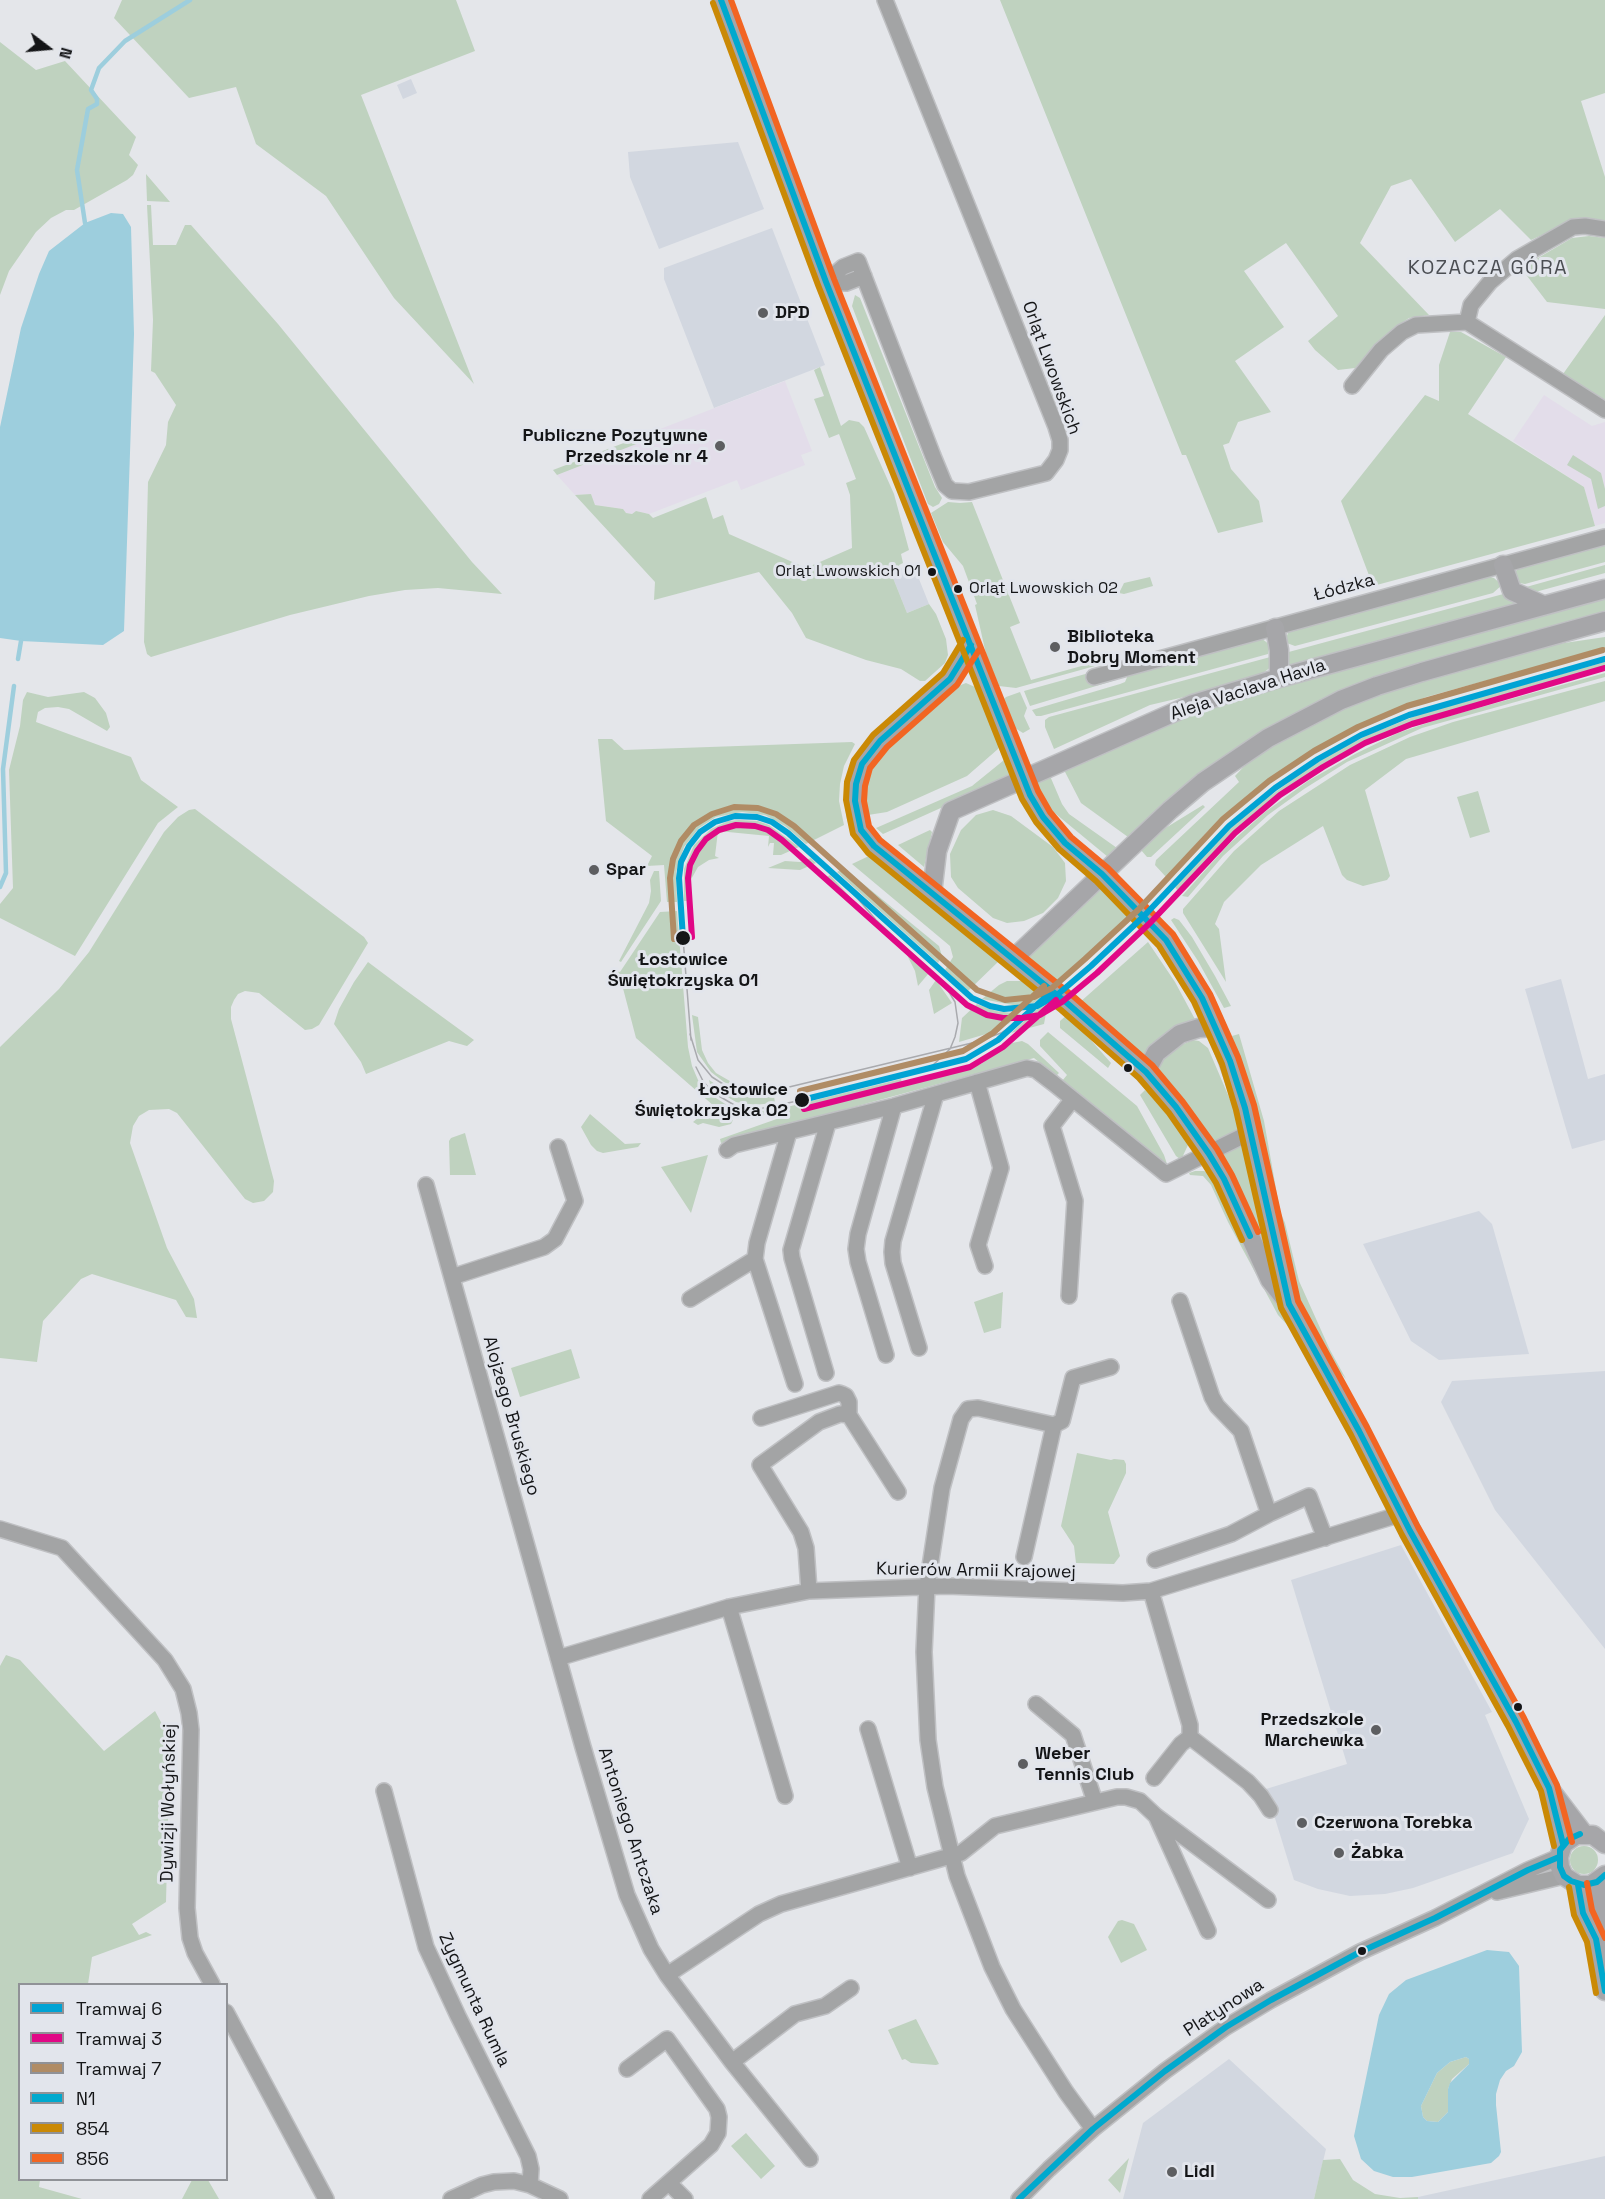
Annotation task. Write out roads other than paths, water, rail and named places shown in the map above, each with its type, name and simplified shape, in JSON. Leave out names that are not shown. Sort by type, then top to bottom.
[{"type":"main road","points":[[722,0],[826,282],[1023,779],[1043,817],[1065,843],[1102,874],[1166,940],[1202,998],[1216,1027],[1230,1061],[1251,1132],[1289,1304]]},
{"type":"main road","points":[[1503,565],[1512,591],[1543,605]]},
{"type":"main road","name":"Aleja Vaclava Havla","points":[[932,894],[937,851],[951,811],[1193,704],[1278,678],[1605,589]]},
{"type":"main road","points":[[1012,959],[1170,810],[1203,782],[1268,738],[1341,700],[1388,682],[1605,621]]},
{"type":"main road","points":[[1275,628],[1279,650],[1278,678]]},
{"type":"main road","points":[[971,645],[950,679],[879,741],[862,764],[856,784],[856,816],[861,830],[874,846],[1125,1052],[1176,1107],[1224,1179],[1270,1280],[1289,1304],[1359,1431],[1401,1514],[1505,1701],[1549,1788],[1584,1834]]},
{"type":"main road","points":[[950,679],[982,676]]},
{"type":"main road","points":[[1146,1072],[1156,1053],[1180,1034],[1199,1028],[1216,1027]]},
{"type":"main road","points":[[1549,1788],[1561,1851],[1560,1867],[1571,1880],[1583,1913],[1596,1939]]},
{"type":"main road","points":[[1561,1851],[1576,1835],[1593,1835],[1604,1841]]},
{"type":"main road","points":[[1571,1880],[1601,1878],[1596,1939],[1605,1991]]},
{"type":"street","name":"Orląt Lwowskich","points":[[826,282],[843,267],[861,269],[945,485],[952,491],[969,492],[1046,473],[1060,450],[1056,428],[885,0]]},
{"type":"street","points":[[1467,322],[1472,305],[1491,282],[1517,259],[1573,227],[1605,229]]},
{"type":"street","points":[[1352,386],[1381,350],[1409,328],[1416,325],[1467,322],[1605,410]]},
{"type":"street","name":"Łódzka","points":[[1094,677],[1605,537]]},
{"type":"street","points":[[727,1150],[734,1145],[894,1106],[1027,1068],[1032,1069],[1166,1174],[1251,1132]]},
{"type":"street","points":[[977,1082],[1001,1168],[978,1245],[985,1266]]},
{"type":"street","points":[[919,1348],[893,1263],[892,1252],[893,1240],[936,1094]]},
{"type":"street","points":[[1070,1296],[1075,1201],[1052,1126],[1072,1100]]},
{"type":"street","points":[[885,1355],[856,1250],[858,1234],[894,1106]]},
{"type":"street","points":[[826,1373],[795,1271],[792,1250],[828,1123]]},
{"type":"street","points":[[789,1132],[757,1243],[755,1259],[795,1384]]},
{"type":"street","points":[[452,1277],[544,1247],[555,1239],[575,1201],[558,1147]]},
{"type":"street","name":"Alojzego Bruskiego","points":[[426,1185],[558,1658]]},
{"type":"street","points":[[690,1299],[755,1259]]},
{"type":"street","points":[[1180,1300],[1212,1397],[1217,1406],[1241,1431],[1269,1514]]},
{"type":"street","points":[[1093,2129],[1066,2092],[1013,2009],[992,1967],[951,1856],[935,1787],[928,1740],[924,1652],[927,1586],[942,1488],[961,1419],[968,1409],[978,1408],[1054,1425],[1062,1421],[1073,1378],[1111,1367]]},
{"type":"street","points":[[761,1418],[839,1393],[846,1396],[849,1402],[849,1415],[898,1492]]},
{"type":"street","points":[[809,1591],[806,1548],[801,1532],[760,1465],[819,1422],[840,1414],[849,1415]]},
{"type":"street","points":[[1024,1557],[1054,1425]]},
{"type":"street","points":[[1155,1560],[1231,1534],[1309,1496],[1325,1538]]},
{"type":"street","name":"Kurierów Armii Krajowej","points":[[558,1658],[729,1607],[809,1591],[927,1586],[1123,1593],[1151,1591],[1401,1514]]},
{"type":"street","name":"Dywizji Wołyńskiej","points":[[0,1529],[62,1548],[165,1660],[183,1689],[191,1730],[188,1908],[190,1938],[195,1953],[211,1983]]},
{"type":"street","points":[[1151,1591],[1190,1725],[1190,1737]]},
{"type":"street","points":[[729,1607],[785,1796]]},
{"type":"street","name":"Antoniego Antczaka","points":[[558,1658],[627,1895],[651,1949],[667,1975],[732,2062],[810,2159]]},
{"type":"street","points":[[1036,1704],[1073,1735],[1095,1802]]},
{"type":"street","points":[[868,1729],[910,1868]]},
{"type":"street","points":[[1154,1778],[1181,1744],[1190,1737]]},
{"type":"street","points":[[1190,1737],[1245,1780],[1261,1796],[1270,1810]]},
{"type":"street","name":"Zygmunta Rumla","points":[[384,1791],[426,1947],[528,2156],[531,2169],[530,2185]]},
{"type":"street","points":[[667,1975],[759,1914],[781,1904],[951,1856],[966,1850],[981,1835],[995,1826],[1095,1802],[1126,1797],[1140,1801],[1156,1816],[1268,1900]]},
{"type":"street","points":[[1156,1816],[1208,1931]]},
{"type":"street","name":"Platynowa","points":[[1019,2199],[1093,2129],[1165,2071],[1235,2022],[1360,1952],[1479,1895],[1561,1851]]},
{"type":"street","name":"Platynowa","points":[[1479,1895],[1571,1880]]},
{"type":"street","points":[[732,2062],[795,2014],[825,2006],[851,1988]]},
{"type":"street","points":[[228,2016],[326,2199]]},
{"type":"street","points":[[627,2068],[667,2039],[717,2109],[719,2126],[711,2145],[650,2199]]},
{"type":"street","points":[[452,2199],[482,2185],[514,2181],[530,2185],[560,2199]]},
{"type":"street","points":[[669,2182],[685,2199]]},
{"type":"water","points":[[111,213],[123,214],[131,227],[134,334],[124,631],[103,645],[0,638],[0,427],[21,328],[49,251],[85,223]]},
{"type":"water","points":[[1487,1950],[1509,1952],[1519,1966],[1522,2052],[1514,2066],[1506,2071],[1500,2080],[1496,2094],[1501,2152],[1491,2163],[1412,2177],[1393,2177],[1374,2171],[1361,2159],[1354,2136],[1379,2015],[1389,1994],[1406,1980]],"holes":[[[1466,2057],[1469,2059],[1469,2064],[1450,2083],[1448,2112],[1438,2122],[1427,2121],[1423,2117],[1421,2106],[1437,2073],[1450,2062]]]},
{"type":"waterway","points":[[85,223],[77,170],[88,109],[97,104],[97,99],[91,90],[99,68],[125,41],[190,0]]},
{"type":"waterway","points":[[18,659],[21,641]]},
{"type":"waterway","points":[[0,887],[6,873],[3,769],[14,686]]},
{"type":"tram line","name":"7","points":[[674,939],[670,878],[673,859],[681,841],[694,825],[712,814],[734,807],[758,808],[776,814],[794,826],[977,990],[1005,1000],[1034,997],[1052,988],[1138,910],[1223,819],[1269,781],[1314,751],[1358,727],[1407,706],[1603,650]]},
{"type":"tram line","name":"6","points":[[683,938],[679,878],[681,862],[689,846],[700,832],[715,822],[735,816],[757,817],[772,822],[788,833],[972,998],[1004,1009],[1037,1006],[1057,995],[1091,966],[1144,916],[1229,826],[1275,788],[1318,759],[1361,735],[1409,715],[1605,659]]},
{"type":"tram line","name":"3","points":[[692,937],[688,878],[690,865],[697,851],[706,839],[719,830],[736,825],[755,826],[768,830],[782,840],[967,1005],[987,1015],[1003,1018],[1040,1015],[1062,1002],[1097,973],[1151,922],[1235,833],[1280,795],[1323,767],[1365,743],[1412,724],[1605,668]]},
{"type":"tram line","points":[[847,886],[876,920],[943,982],[955,1002],[958,1023],[950,1049],[933,1065],[914,1073]]},
{"type":"tram line","points":[[683,938],[691,1040]]},
{"type":"tram line","name":"7","points":[[800,1091],[963,1051],[993,1033],[1044,986]]},
{"type":"tram line","name":"6","points":[[802,1100],[966,1059],[998,1040],[1050,993]]},
{"type":"tram line","name":"3","points":[[804,1109],[970,1067],[1003,1047],[1056,1000]]},
{"type":"tram line","points":[[690,1034],[698,1060],[712,1077],[734,1091],[760,1094],[976,1042],[1001,1033],[1020,1020]]},
{"type":"tram line","points":[[696,1067],[712,1092],[736,1106],[759,1109],[802,1100]]},
{"type":"place","name":"DPD","points":[[763,313]]},
{"type":"place","name":"Publiczne Pozytywne Przedszkole nr 4","points":[[720,446]]},
{"type":"place","name":"Orląt Lwowskich 01","points":[[932,572]]},
{"type":"place","name":"Orląt Lwowskich 02","points":[[958,589]]},
{"type":"place","name":"Biblioteka Dobry Moment","points":[[1055,647]]},
{"type":"place","name":"Spar","points":[[594,870]]},
{"type":"place","name":"Łostowice Świętokrzyska 01","points":[[683,938]]},
{"type":"place","name":"Łostowice Świętokrzyska 02","points":[[802,1100]]},
{"type":"place","name":"Przedszkole Marchewka","points":[[1376,1730]]},
{"type":"place","name":"Weber Tennis Club","points":[[1023,1764]]},
{"type":"place","name":"Czerwona Torebka","points":[[1302,1823]]},
{"type":"place","name":"Żabka","points":[[1339,1853]]},
{"type":"place","name":"Lidl","points":[[1172,2172]]},
{"type":"district","name":"KOZACZA GÓRA","points":[[1488,269]]}]
